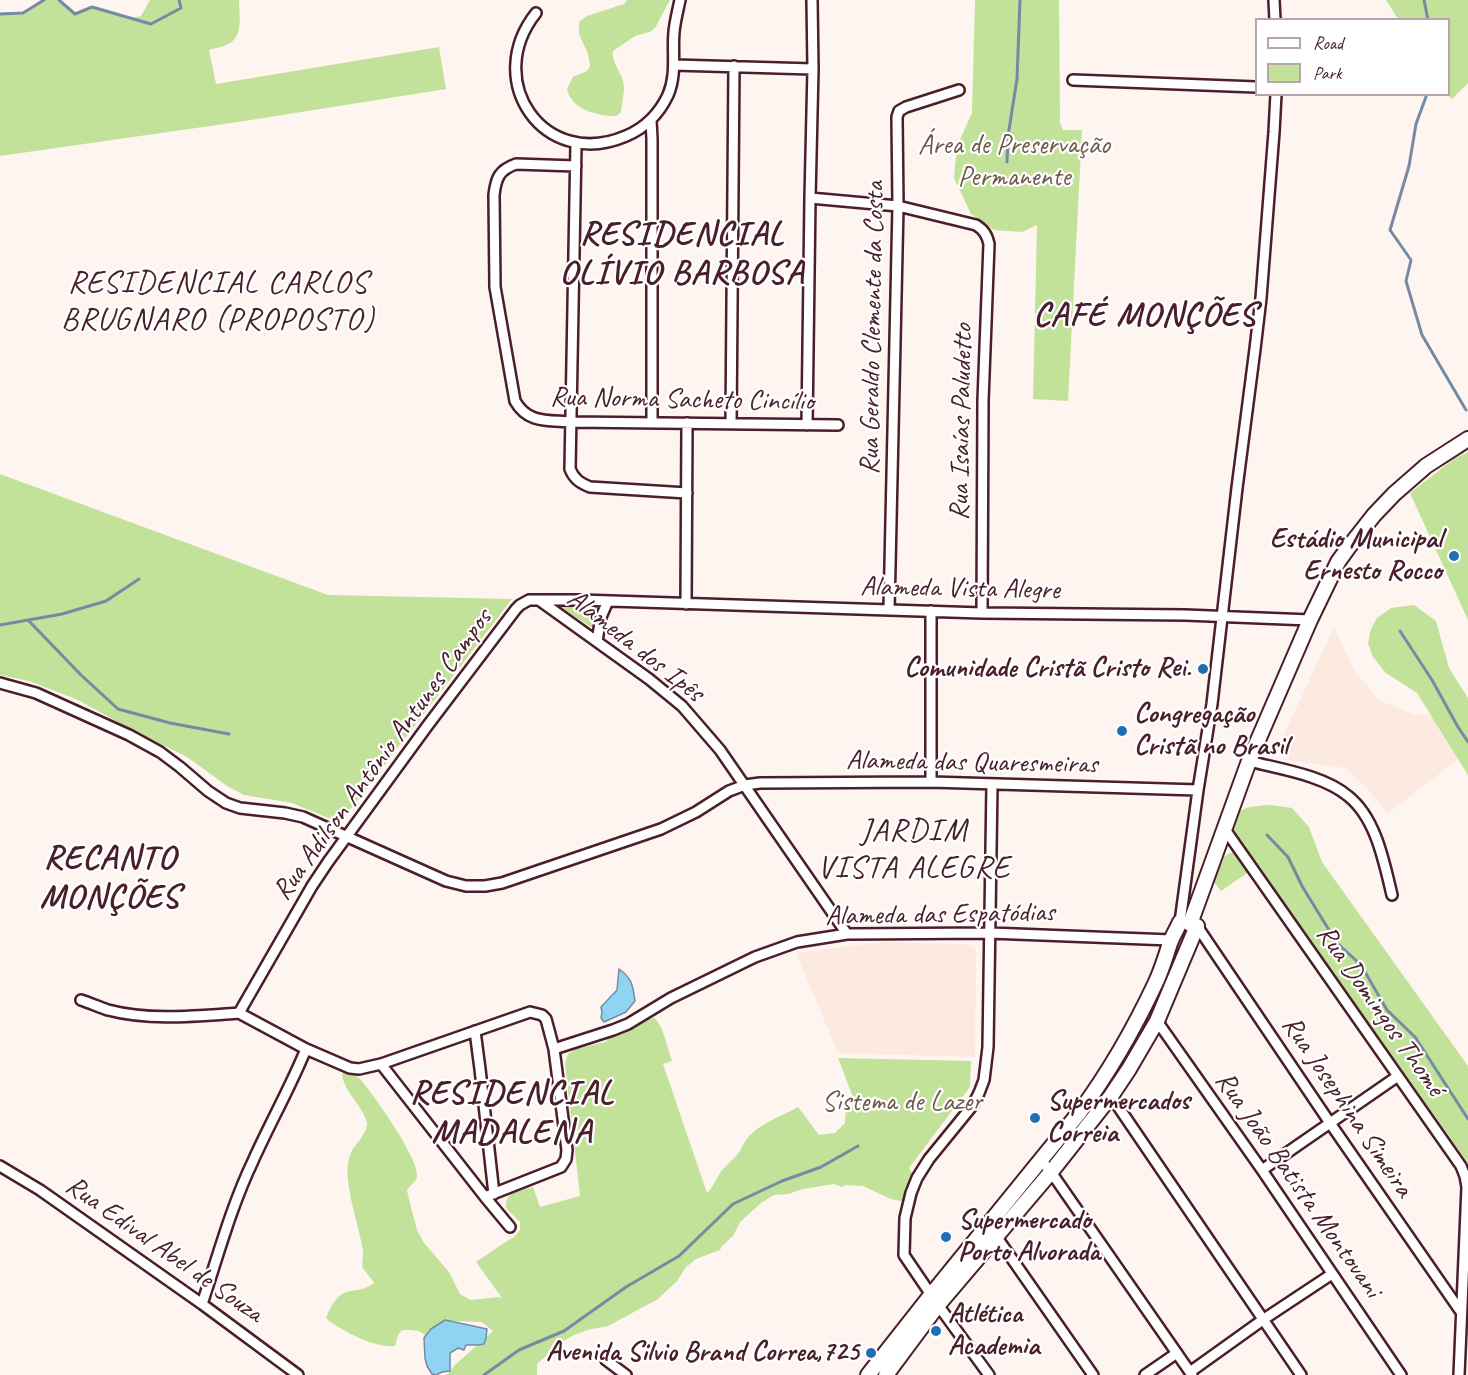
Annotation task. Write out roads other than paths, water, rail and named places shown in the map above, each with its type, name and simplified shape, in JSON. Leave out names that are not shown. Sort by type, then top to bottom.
[{"type":"main road","points":[[868,1375],[996,1236],[1051,1172],[1111,1096],[1129,1069],[1157,1021],[1189,924],[1249,760],[1338,562],[1374,515],[1394,494],[1426,466],[1468,438]]},
{"type":"main road","points":[[887,1374],[935,1300],[1112,1067],[1157,980],[1171,940],[1189,924]]},
{"type":"street","points":[[536,13],[524,30],[517,50],[515,71],[519,91],[528,110],[542,126],[559,138],[576,144],[593,144],[613,141],[633,133],[651,120],[664,103],[672,82],[674,31],[680,0]]},
{"type":"street","points":[[807,425],[813,69],[812,0]]},
{"type":"street","points":[[1274,0],[1275,18]]},
{"type":"street","points":[[674,65],[813,69]]},
{"type":"street","points":[[731,424],[734,66]]},
{"type":"street","points":[[1073,80],[1255,87]]},
{"type":"street","name":"Rua Geraldo Clemente da Costa","points":[[890,609],[898,206],[897,117],[899,111],[917,102],[959,90]]},
{"type":"street","points":[[1189,924],[1198,790],[1212,704],[1261,298],[1276,96]]},
{"type":"street","points":[[651,120],[652,423]]},
{"type":"street","points":[[576,144],[570,469],[572,476],[579,483],[590,487],[687,493]]},
{"type":"street","name":"Rua Norma Sacheto Cincílio","points":[[576,166],[516,164],[503,171],[495,182],[495,287],[515,401],[519,409],[533,419],[571,422],[838,426]]},
{"type":"street","points":[[810,198],[898,206]]},
{"type":"street","name":"Rua Isaías Paludetto","points":[[898,206],[976,225],[985,233],[989,244],[983,400],[982,613]]},
{"type":"street","points":[[686,604],[687,423]]},
{"type":"street","name":"Rua Adilson Antônio Antunes Campos","points":[[239,1014],[312,886],[346,836],[516,609],[529,600],[539,600]]},
{"type":"street","name":"Alameda Vista Alegre","points":[[539,600],[1311,620]]},
{"type":"street","name":"Alameda dos Ipês","points":[[539,600],[649,679],[682,706],[720,750],[847,934]]},
{"type":"street","points":[[597,641],[608,601]]},
{"type":"street","points":[[931,611],[932,782]]},
{"type":"street","points":[[0,683],[36,693],[129,735],[160,752],[226,803],[240,808],[303,817],[446,881],[466,886],[502,883],[661,829],[696,812],[721,795],[745,785]]},
{"type":"street","points":[[1249,760],[1307,776],[1331,785],[1348,796],[1361,810],[1373,831],[1392,895]]},
{"type":"street","name":"Alameda das Quaresmeiras","points":[[745,785],[932,782],[1198,790]]},
{"type":"street","points":[[989,1375],[904,1255],[905,1218],[917,1178],[929,1159],[973,1105],[984,1080],[988,1047],[992,784]]},
{"type":"street","name":"Rua Domingos Thomé","points":[[1224,828],[1456,1158],[1465,1176],[1467,1188],[1459,1375]]},
{"type":"street","name":"Rua Josephina Simeira","points":[[1189,924],[1461,1312]]},
{"type":"street","name":"Alameda das Espatódias","points":[[554,1049],[628,1024],[671,998],[755,957],[797,942],[847,934],[990,933],[1171,940]]},
{"type":"street","points":[[81,1000],[108,1010],[139,1015],[182,1017],[239,1014],[306,1049],[350,1068],[359,1069],[381,1064],[530,1012],[542,1015],[546,1019],[554,1049],[567,1150],[566,1159],[561,1167],[489,1196]]},
{"type":"street","name":"Rua João Batista Montovani","points":[[1157,1021],[1262,1170],[1401,1375]]},
{"type":"street","points":[[475,1031],[489,1196]]},
{"type":"street","points":[[202,1304],[252,1161],[292,1083],[306,1049]]},
{"type":"street","points":[[381,1064],[489,1196],[510,1227]]},
{"type":"street","points":[[1262,1170],[1398,1076]]},
{"type":"street","points":[[1111,1096],[1301,1375]]},
{"type":"street","points":[[1041,1160],[1191,1373],[1263,1319],[1332,1274]]},
{"type":"street","name":"Rua Edival Abel de Souza","points":[[0,1166],[40,1190],[298,1375]]},
{"type":"street","points":[[996,1236],[1093,1375]]},
{"type":"street","points":[[1145,1375],[1177,1353]]},
{"type":"street","points":[[606,1360],[626,1375]]},
{"type":"water","points":[[619,969],[631,983],[635,1001],[626,1012],[604,1022],[601,1018],[601,1007],[617,990]]},
{"type":"water","points":[[445,1320],[487,1329],[486,1338],[484,1344],[466,1345],[464,1350],[458,1348],[450,1353],[450,1371],[436,1375],[432,1374],[427,1366],[424,1338],[431,1329]]},
{"type":"waterway","points":[[0,14],[23,13],[44,0]]},
{"type":"waterway","points":[[59,0],[75,14],[92,7],[151,24],[181,8],[179,0]]},
{"type":"waterway","points":[[1007,162],[1008,136],[1017,79],[1020,0]]},
{"type":"waterway","points":[[1424,0],[1428,18]]},
{"type":"waterway","points":[[1426,96],[1416,124],[1409,166],[1390,230],[1411,260],[1406,281],[1422,335],[1466,410]]},
{"type":"waterway","points":[[0,625],[62,614],[106,601],[139,579]]},
{"type":"waterway","points":[[28,620],[81,675],[118,709],[170,723],[229,734]]},
{"type":"waterway","points":[[1400,631],[1468,742]]},
{"type":"waterway","points":[[1267,835],[1288,857],[1302,886],[1337,943],[1361,965],[1387,1010],[1415,1037],[1468,1119]]},
{"type":"waterway","points":[[484,1375],[519,1350],[564,1331],[626,1287],[679,1256],[733,1204],[782,1181],[821,1167],[858,1146]]},
{"type":"place","name":"Estádio Municipal Ernesto Rocco","points":[[1454,556]]},
{"type":"place","name":"Comunidade Cristã Cristo Rei.","points":[[1203,669]]},
{"type":"place","name":"Congregação Cristã no Brasil","points":[[1122,731]]},
{"type":"place","name":"Supermercados Correia","points":[[1035,1118]]},
{"type":"place","name":"Supermercado Porto Alvorada","points":[[946,1237]]},
{"type":"place","name":"Atlética Academia","points":[[936,1331]]},
{"type":"place","name":"Avenida Silvio Brand Correa,725","points":[[871,1353]]},
{"type":"district","name":"RESIDENCIAL OLÍVIO BARBOSA","points":[[682,254]]},
{"type":"district","name":"RESIDENCIAL CARLOS BRUGNARO (PROPOSTO)","points":[[218,302]]},
{"type":"district","name":"CAFÉ MONÇÕES","points":[[1145,316]]},
{"type":"district","name":"JARDIM VISTA ALEGRE","points":[[914,850]]},
{"type":"district","name":"RECANTO MONÇÕES","points":[[110,878]]},
{"type":"district","name":"RESIDENCIAL MADALENA","points":[[512,1114]]},
{"type":"park label","name":"Área de Preservação Permanente","points":[[1014,162]]},
{"type":"park label","name":"Sistema de Lazer","points":[[902,1103]]}]
